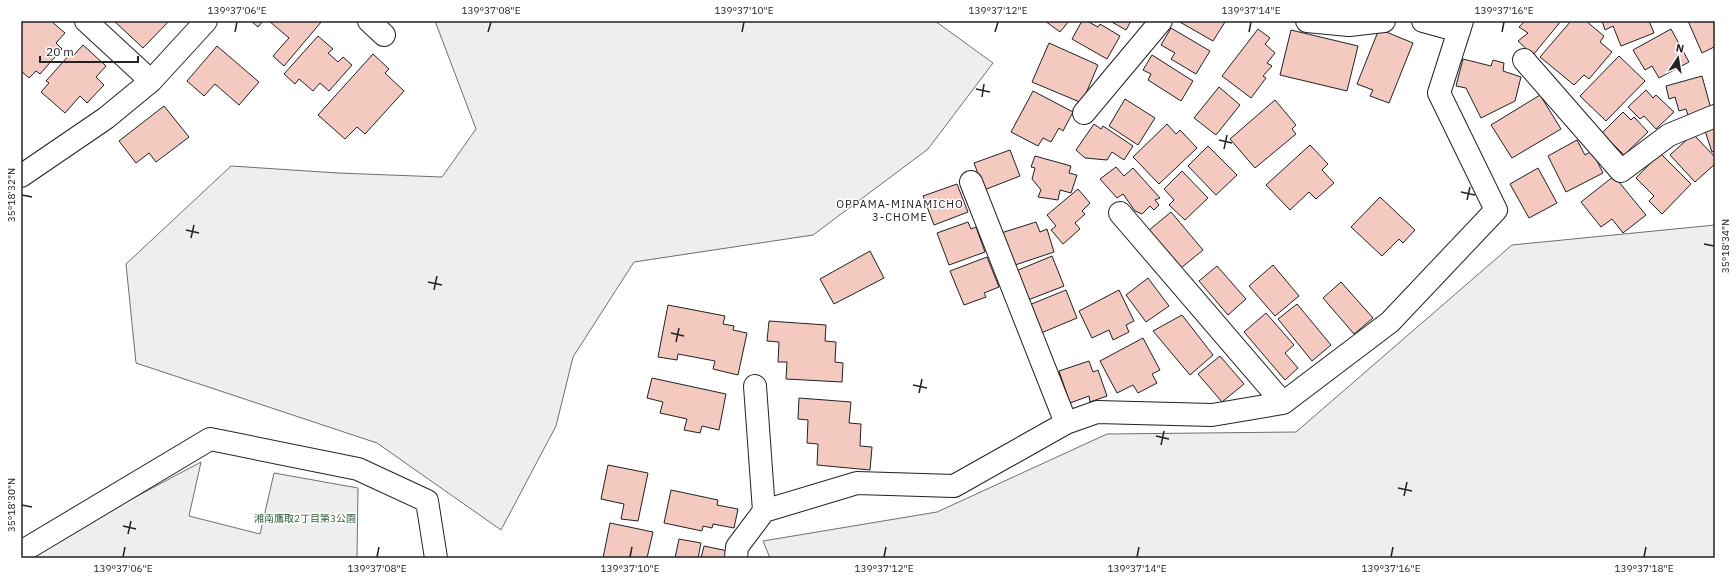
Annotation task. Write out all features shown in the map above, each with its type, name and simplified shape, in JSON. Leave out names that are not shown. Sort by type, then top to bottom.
[{"type":"street","points":[[86,21],[151,81]]},
{"type":"street","points":[[21,176],[106,118],[151,81],[206,21]]},
{"type":"street","points":[[1084,113],[1161,21]]},
{"type":"street","points":[[1307,21],[1349,25],[1384,21]]},
{"type":"street","points":[[736,558],[737,547],[764,510],[857,483],[954,486],[1066,423],[1097,412],[1212,415],[1283,403],[1390,322],[1496,210],[1439,94],[1460,26],[1422,21]]},
{"type":"street","points":[[1524,60],[1621,171],[1669,134],[1715,116]]},
{"type":"street","points":[[971,182],[1066,423]]},
{"type":"street","points":[[1120,213],[1283,403]]},
{"type":"street","points":[[755,386],[764,510]]},
{"type":"street","points":[[21,552],[210,439],[358,469],[427,501],[436,558]]},
{"type":"green space","points":[[435,21],[935,21],[993,63],[928,149],[813,235],[634,262],[573,357],[556,426],[501,530],[377,443],[136,363],[126,264],[231,166],[338,173],[442,177],[476,129]]},
{"type":"green space","points":[[1715,225],[1715,558],[770,558],[763,541],[937,512],[1107,434],[1296,432],[1512,245]]},
{"type":"green space","name":"湘南鷹取2丁目第3公園","points":[[201,462],[189,516],[260,534],[274,473],[358,488],[357,558],[31,558],[34,551]]},
{"type":"building","points":[[24,21],[51,21],[65,33],[56,43],[62,49],[40,74],[36,71],[29,78],[21,71],[21,24]]},
{"type":"building","points":[[114,21],[169,21],[143,48]]},
{"type":"building","points":[[251,21],[263,21],[258,27]]},
{"type":"building","points":[[269,21],[322,21],[284,66],[273,56],[289,38]]},
{"type":"building","points":[[1045,21],[1069,21],[1060,32]]},
{"type":"building","points":[[1082,21],[1087,21],[1098,27],[1100,24],[1120,36],[1107,59],[1072,39]]},
{"type":"building","points":[[1110,21],[1131,21],[1126,30]]},
{"type":"building","points":[[1178,21],[1224,21],[1225,22],[1213,41]]},
{"type":"building","points":[[1525,21],[1561,21],[1533,55],[1518,41],[1528,33],[1519,27]]},
{"type":"building","points":[[1571,21],[1586,21],[1604,36],[1600,42],[1612,52],[1589,79],[1584,75],[1574,85],[1540,57]]},
{"type":"building","points":[[1602,21],[1649,21],[1654,33],[1621,46],[1613,26],[1605,30]]},
{"type":"building","points":[[1688,21],[1715,21],[1715,48],[1714,47],[1702,53]]},
{"type":"building","points":[[1171,28],[1210,51],[1196,74],[1171,59],[1175,53],[1161,45]]},
{"type":"building","points":[[1258,29],[1270,38],[1265,44],[1275,53],[1267,63],[1272,66],[1263,76],[1266,78],[1251,98],[1222,76]]},
{"type":"building","points":[[1379,29],[1413,43],[1389,103],[1370,96],[1373,90],[1357,84]]},
{"type":"building","points":[[1671,29],[1689,62],[1659,78],[1652,66],[1645,70],[1633,50]]},
{"type":"building","points":[[1291,30],[1358,46],[1347,91],[1280,75]]},
{"type":"building","points":[[318,36],[333,49],[328,53],[338,62],[343,57],[352,65],[329,91],[320,83],[313,91],[299,79],[295,84],[284,74]]},
{"type":"building","points":[[1049,43],[1098,65],[1082,103],[1032,82]]},
{"type":"building","points":[[83,45],[106,66],[96,77],[104,85],[87,103],[80,96],[65,113],[41,92],[49,83],[46,81],[71,53],[74,55]]},
{"type":"building","points":[[217,46],[259,82],[239,105],[215,84],[204,96],[187,81]]},
{"type":"building","points":[[373,54],[389,69],[385,73],[404,91],[365,134],[357,127],[345,139],[318,115]]},
{"type":"building","points":[[1152,55],[1193,81],[1181,101],[1148,80],[1151,74],[1143,70]]},
{"type":"building","points":[[1619,56],[1645,81],[1606,121],[1580,96]]},
{"type":"building","points":[[1463,59],[1491,66],[1493,60],[1504,63],[1503,71],[1521,77],[1515,101],[1481,118],[1466,88],[1456,86]]},
{"type":"building","points":[[1702,76],[1711,109],[1688,115],[1686,109],[1679,111],[1675,97],[1669,99],[1666,86]]},
{"type":"building","points":[[1219,87],[1240,105],[1216,135],[1194,118]]},
{"type":"building","points":[[1646,90],[1653,98],[1656,95],[1674,112],[1656,129],[1644,116],[1640,119],[1628,107]]},
{"type":"building","points":[[1033,91],[1073,112],[1063,131],[1059,128],[1051,142],[1043,138],[1038,146],[1011,132]]},
{"type":"building","points":[[1540,95],[1561,129],[1512,158],[1491,125]]},
{"type":"building","points":[[1125,99],[1155,118],[1138,145],[1109,126]]},
{"type":"building","points":[[1275,100],[1296,125],[1292,129],[1296,134],[1255,168],[1230,139]]},
{"type":"building","points":[[164,106],[189,137],[156,162],[149,153],[136,163],[119,141]]},
{"type":"building","points":[[1623,112],[1631,120],[1634,117],[1648,132],[1624,155],[1602,133]]},
{"type":"building","points":[[1094,124],[1101,129],[1103,126],[1133,146],[1124,160],[1112,152],[1107,160],[1085,158],[1076,150]]},
{"type":"building","points":[[1167,124],[1176,134],[1180,130],[1197,148],[1159,184],[1133,157]]},
{"type":"building","points":[[1715,128],[1715,151],[1712,152],[1705,131]]},
{"type":"building","points":[[1693,134],[1715,157],[1715,164],[1695,182],[1670,155]]},
{"type":"building","points":[[1577,140],[1585,155],[1592,151],[1603,173],[1566,192],[1548,156]]},
{"type":"building","points":[[1310,145],[1328,164],[1322,170],[1334,183],[1316,199],[1309,192],[1290,210],[1266,185]]},
{"type":"building","points":[[1208,146],[1237,175],[1216,195],[1188,166]]},
{"type":"building","points":[[1010,150],[1020,176],[984,190],[974,163]]},
{"type":"building","points":[[1660,153],[1691,184],[1662,214],[1649,201],[1654,196],[1636,178]]},
{"type":"building","points":[[1035,156],[1071,166],[1069,173],[1077,175],[1071,193],[1060,190],[1058,200],[1038,197],[1041,190],[1032,179],[1035,168],[1031,167]]},
{"type":"building","points":[[1116,167],[1124,176],[1133,168],[1160,198],[1155,200],[1159,205],[1154,210],[1150,206],[1142,214],[1135,211],[1123,194],[1117,198],[1100,179]]},
{"type":"building","points":[[1538,168],[1557,203],[1529,218],[1510,184]]},
{"type":"building","points":[[1182,171],[1208,198],[1185,220],[1169,205],[1174,200],[1164,189]]},
{"type":"building","points":[[1614,176],[1646,215],[1623,233],[1612,219],[1601,227],[1581,202]]},
{"type":"building","points":[[957,184],[968,212],[934,225],[923,196]]},
{"type":"building","points":[[1078,189],[1090,203],[1082,211],[1085,214],[1075,223],[1080,229],[1063,244],[1051,230],[1056,226],[1047,215]]},
{"type":"building","points":[[1380,197],[1415,230],[1403,243],[1399,239],[1382,256],[1351,227]]},
{"type":"building","points":[[1171,212],[1203,250],[1181,268],[1148,231]]},
{"type":"building","points":[[968,222],[971,229],[976,227],[985,252],[949,265],[937,233]]},
{"type":"building","points":[[1036,222],[1040,232],[1047,229],[1054,252],[1012,266],[1001,233]]},
{"type":"building","points":[[870,251],[884,278],[834,304],[820,279]]},
{"type":"building","points":[[1052,256],[1064,286],[1028,300],[1016,271]]},
{"type":"building","points":[[987,257],[999,287],[984,293],[986,297],[964,305],[950,271]]},
{"type":"building","points":[[1273,265],[1299,296],[1275,316],[1249,286]]},
{"type":"building","points":[[1217,266],[1246,299],[1228,315],[1199,281]]},
{"type":"building","points":[[1148,278],[1169,306],[1146,322],[1126,295]]},
{"type":"building","points":[[1341,282],[1373,318],[1354,334],[1323,298]]},
{"type":"building","points":[[1066,290],[1077,318],[1041,333],[1029,305]]},
{"type":"building","points":[[1119,290],[1134,321],[1126,325],[1129,332],[1113,340],[1109,330],[1092,338],[1079,311]]},
{"type":"building","points":[[1297,304],[1331,345],[1312,361],[1278,319]]},
{"type":"building","points":[[668,305],[725,316],[723,324],[734,326],[733,330],[747,333],[738,375],[713,369],[715,361],[678,354],[677,360],[658,357]]},
{"type":"building","points":[[1266,313],[1294,345],[1285,353],[1298,368],[1285,380],[1244,332]]},
{"type":"building","points":[[1182,315],[1213,355],[1190,375],[1153,331]]},
{"type":"building","points":[[769,321],[826,325],[825,341],[836,342],[835,362],[843,363],[842,382],[786,379],[787,362],[778,362],[779,342],[767,341]]},
{"type":"building","points":[[1143,338],[1160,370],[1152,374],[1157,383],[1138,393],[1133,385],[1117,393],[1100,361]]},
{"type":"building","points":[[1220,356],[1244,384],[1222,402],[1198,374]]},
{"type":"building","points":[[1089,361],[1093,372],[1098,370],[1107,396],[1090,402],[1089,396],[1070,403],[1059,371]]},
{"type":"building","points":[[652,378],[726,394],[719,430],[702,426],[700,433],[684,430],[687,419],[660,413],[663,402],[647,398]]},
{"type":"building","points":[[799,398],[851,402],[849,423],[861,424],[860,446],[872,447],[870,470],[817,465],[818,444],[807,443],[808,420],[798,419]]},
{"type":"building","points":[[608,465],[648,473],[638,521],[621,519],[624,504],[601,499]]},
{"type":"building","points":[[671,490],[718,500],[717,505],[738,509],[734,528],[713,524],[712,528],[703,526],[702,531],[664,523]]},
{"type":"building","points":[[610,523],[653,532],[647,558],[603,558]]},
{"type":"building","points":[[679,539],[701,543],[698,558],[675,558]]},
{"type":"building","points":[[704,546],[728,551],[726,558],[701,558]]},
{"type":"district","name":"OPPAMA-MINAMICHO 3-CHOME","points":[[900,210]]}]
